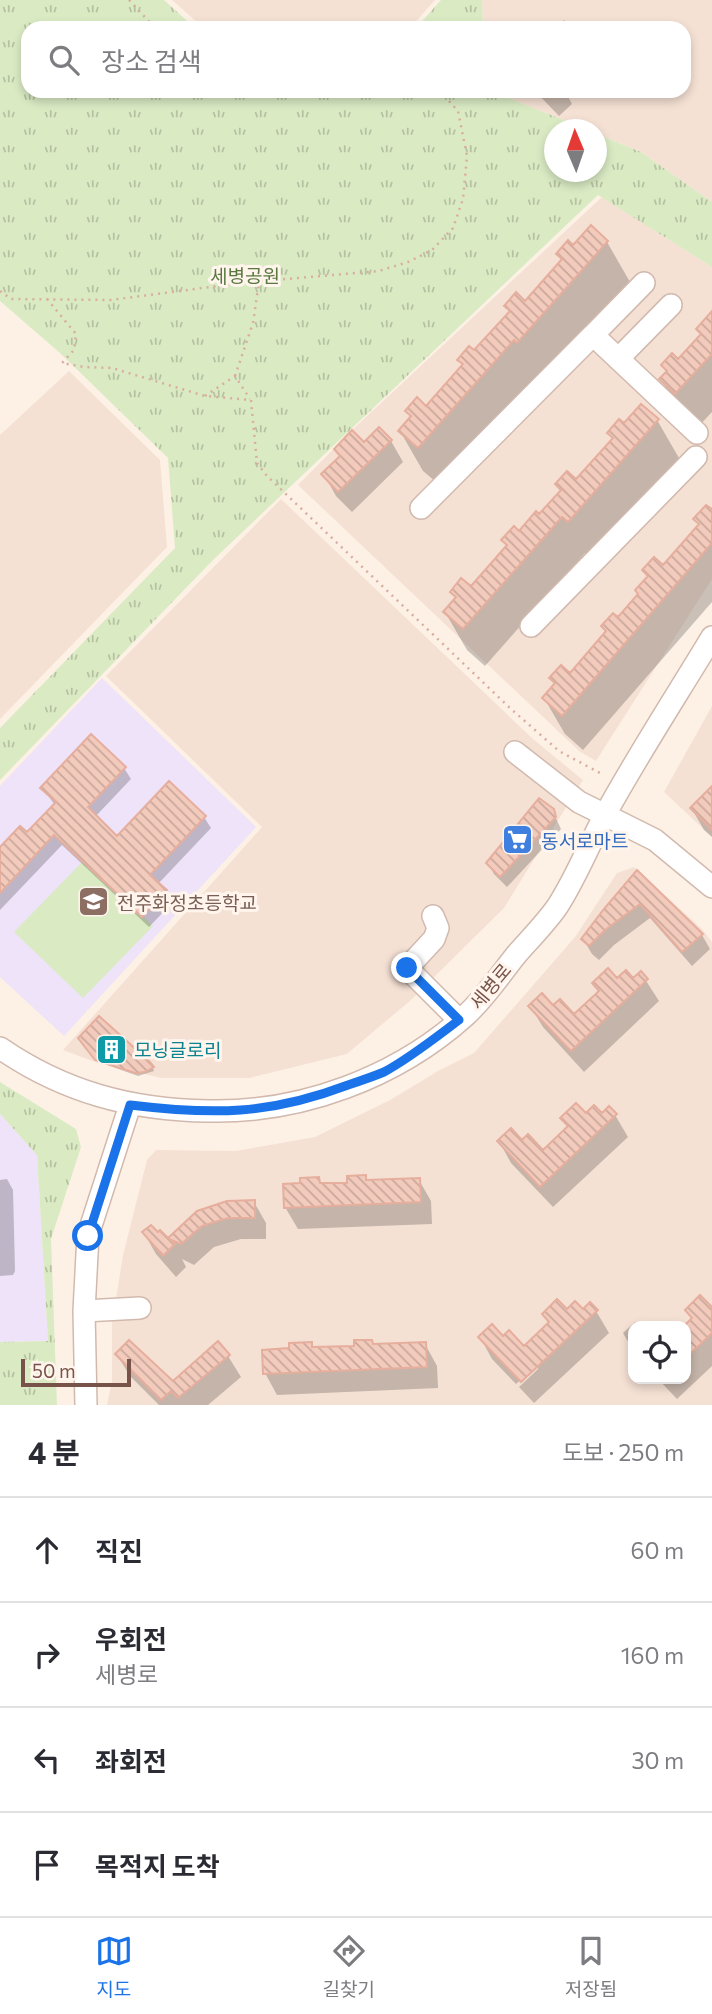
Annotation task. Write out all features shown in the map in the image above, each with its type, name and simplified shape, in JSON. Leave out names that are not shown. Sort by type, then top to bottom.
[{"type":"street","points":[[421,508],[644,282]]},
{"type":"street","points":[[618,359],[671,305]]},
{"type":"street","points":[[531,626],[704,460],[692,447],[705,430],[618,359],[593,335]]},
{"type":"street","name":"세병로","points":[[0,1048],[30,1069],[51,1079],[130,1105],[180,1111],[229,1112],[269,1109],[316,1098],[383,1072],[466,1015],[557,907],[605,815],[712,637]]},
{"type":"street","points":[[515,752],[579,802],[655,840],[712,887]]},
{"type":"street","points":[[433,916],[438,928],[434,939],[407,968],[459,1020]]},
{"type":"street","points":[[86,1405],[84,1311],[88,1236],[130,1105]]},
{"type":"street","points":[[84,1311],[140,1308]]},
{"type":"path","points":[[129,0],[148,21]]},
{"type":"path","points":[[0,291],[11,299],[111,300],[379,271],[408,261],[432,250],[453,228],[463,199],[467,156],[458,111],[446,98]]},
{"type":"path","points":[[205,396],[235,376],[253,323],[259,282]]},
{"type":"path","points":[[47,299],[76,334],[74,350],[62,363],[112,368],[205,396],[251,400]]},
{"type":"path","points":[[235,376],[251,400],[257,463],[267,476],[511,709],[559,751],[600,773]]},
{"type":"shaded area","points":[[172,0],[435,0],[416,21],[196,21]]},
{"type":"shaded area","points":[[482,0],[712,0],[712,202],[641,152],[607,138],[607,119],[561,119],[508,98],[691,98],[691,21],[483,21]]},
{"type":"shaded area","points":[[602,197],[712,267],[712,579],[596,761],[579,751],[298,485],[352,430]]},
{"type":"shaded area","points":[[69,371],[160,460],[167,547],[0,719],[0,435]]},
{"type":"shaded area","points":[[281,499],[533,739],[583,780],[504,908],[411,1000],[347,1054],[249,1078],[161,1078],[95,1062],[63,1050],[262,827],[106,676]]},
{"type":"shaded area","name":"전주화정초등학교","points":[[102,678],[256,827],[64,1036],[0,977],[0,786]]},
{"type":"shaded area","points":[[712,706],[712,837],[664,792]]},
{"type":"shaded area","points":[[634,867],[702,929],[712,942],[712,1405],[107,1405],[112,1380],[112,1324],[123,1255],[147,1160],[156,1150],[236,1151],[315,1137],[390,1100],[474,1053],[575,937],[617,873]]},
{"type":"shaded area","points":[[0,1114],[37,1155],[48,1341],[0,1342]]},
{"type":"green space","name":"세병공원","points":[[0,0],[164,0],[187,21],[21,21],[21,98],[508,98],[561,119],[544,119],[544,182],[607,182],[607,138],[641,152],[712,202],[712,267],[598,195],[214,559],[0,780],[0,728],[175,548],[168,458],[60,353],[0,301]]},
{"type":"green space","points":[[441,0],[482,0],[483,21],[422,21]]},
{"type":"green space","points":[[84,860],[153,926],[83,998],[14,932]]},
{"type":"green space","points":[[0,1082],[76,1129],[81,1147],[51,1239],[57,1405],[0,1405],[0,1342],[48,1341],[37,1155],[0,1114]]},
{"type":"building","points":[[591,225],[608,241],[517,343],[514,340],[418,448],[398,431],[411,416],[405,411],[417,397],[426,406],[463,364],[457,360],[469,346],[474,350],[510,311],[504,306],[516,292],[525,301],[562,259],[556,254],[568,240],[573,245]]},
{"type":"building","points":[[712,311],[712,354],[675,394],[659,379],[667,371],[661,365],[672,353],[678,359],[701,334],[696,329]]},
{"type":"building","points":[[641,404],[659,419],[568,522],[562,517],[463,629],[443,612],[456,597],[450,592],[461,578],[471,586],[507,545],[501,540],[514,526],[519,531],[536,511],[539,514],[561,490],[555,484],[567,471],[576,479],[613,438],[607,433],[619,419],[624,423]]},
{"type":"building","points":[[379,427],[392,440],[338,492],[321,474],[340,456],[334,449],[352,430],[364,442]]},
{"type":"building","points":[[706,505],[712,509],[712,543],[562,716],[542,698],[555,683],[549,678],[561,665],[570,673],[606,631],[601,626],[613,613],[618,617],[638,594],[635,590],[648,576],[642,570],[654,557],[663,565],[699,524],[693,519]]},
{"type":"building","points":[[91,734],[126,767],[88,807],[117,836],[169,781],[206,816],[150,875],[167,890],[142,917],[54,835],[0,893],[0,847],[20,826],[27,832],[56,802],[40,788]]},
{"type":"building","points":[[712,786],[712,830],[690,808]]},
{"type":"building","points":[[539,798],[554,809],[556,817],[500,877],[486,863]]},
{"type":"building","points":[[637,870],[703,934],[682,952],[640,904],[605,930],[589,946],[581,939]]},
{"type":"building","points":[[608,968],[617,978],[626,970],[633,978],[641,971],[648,979],[571,1051],[528,1006],[542,993],[553,1005],[560,999],[574,1014],[599,991],[592,983]]},
{"type":"building","name":"모닝글로리","points":[[99,1016],[154,1067],[135,1073],[95,1060],[78,1038]]},
{"type":"building","points":[[576,1103],[586,1113],[594,1105],[602,1113],[609,1106],[617,1114],[540,1187],[497,1141],[511,1128],[522,1140],[528,1134],[543,1150],[568,1126],[560,1118]]},
{"type":"building","points":[[366,1175],[366,1180],[420,1178],[421,1202],[284,1208],[283,1184],[300,1183],[300,1178],[319,1177],[320,1183],[347,1183],[347,1176]]},
{"type":"building","points":[[255,1200],[255,1218],[228,1218],[202,1226],[181,1244],[169,1239],[175,1244],[163,1256],[142,1232],[151,1225],[168,1238],[197,1211],[227,1201]]},
{"type":"building","points":[[700,1295],[712,1307],[712,1333],[691,1353],[689,1321],[692,1318],[685,1310]]},
{"type":"building","points":[[557,1299],[567,1309],[575,1301],[583,1309],[590,1302],[598,1310],[521,1382],[478,1337],[492,1324],[503,1336],[509,1330],[524,1346],[549,1322],[542,1314]]},
{"type":"building","points":[[129,1340],[173,1381],[218,1341],[230,1355],[178,1398],[171,1391],[161,1400],[115,1354]]},
{"type":"building","points":[[354,1340],[372,1340],[373,1344],[426,1342],[427,1367],[263,1374],[262,1350],[289,1348],[289,1343],[312,1342],[312,1347],[354,1346]]},
{"type":"place","name":"동서로마트","points":[[518,840]]},
{"type":"place","name":"전주화정초등학교","points":[[94,902]]},
{"type":"place","name":"모닝글로리","points":[[111,1049]]},
{"type":"route","points":[[88,1236],[130,1105],[180,1111],[229,1112],[269,1109],[316,1098],[383,1072],[459,1020],[407,968]]}]
